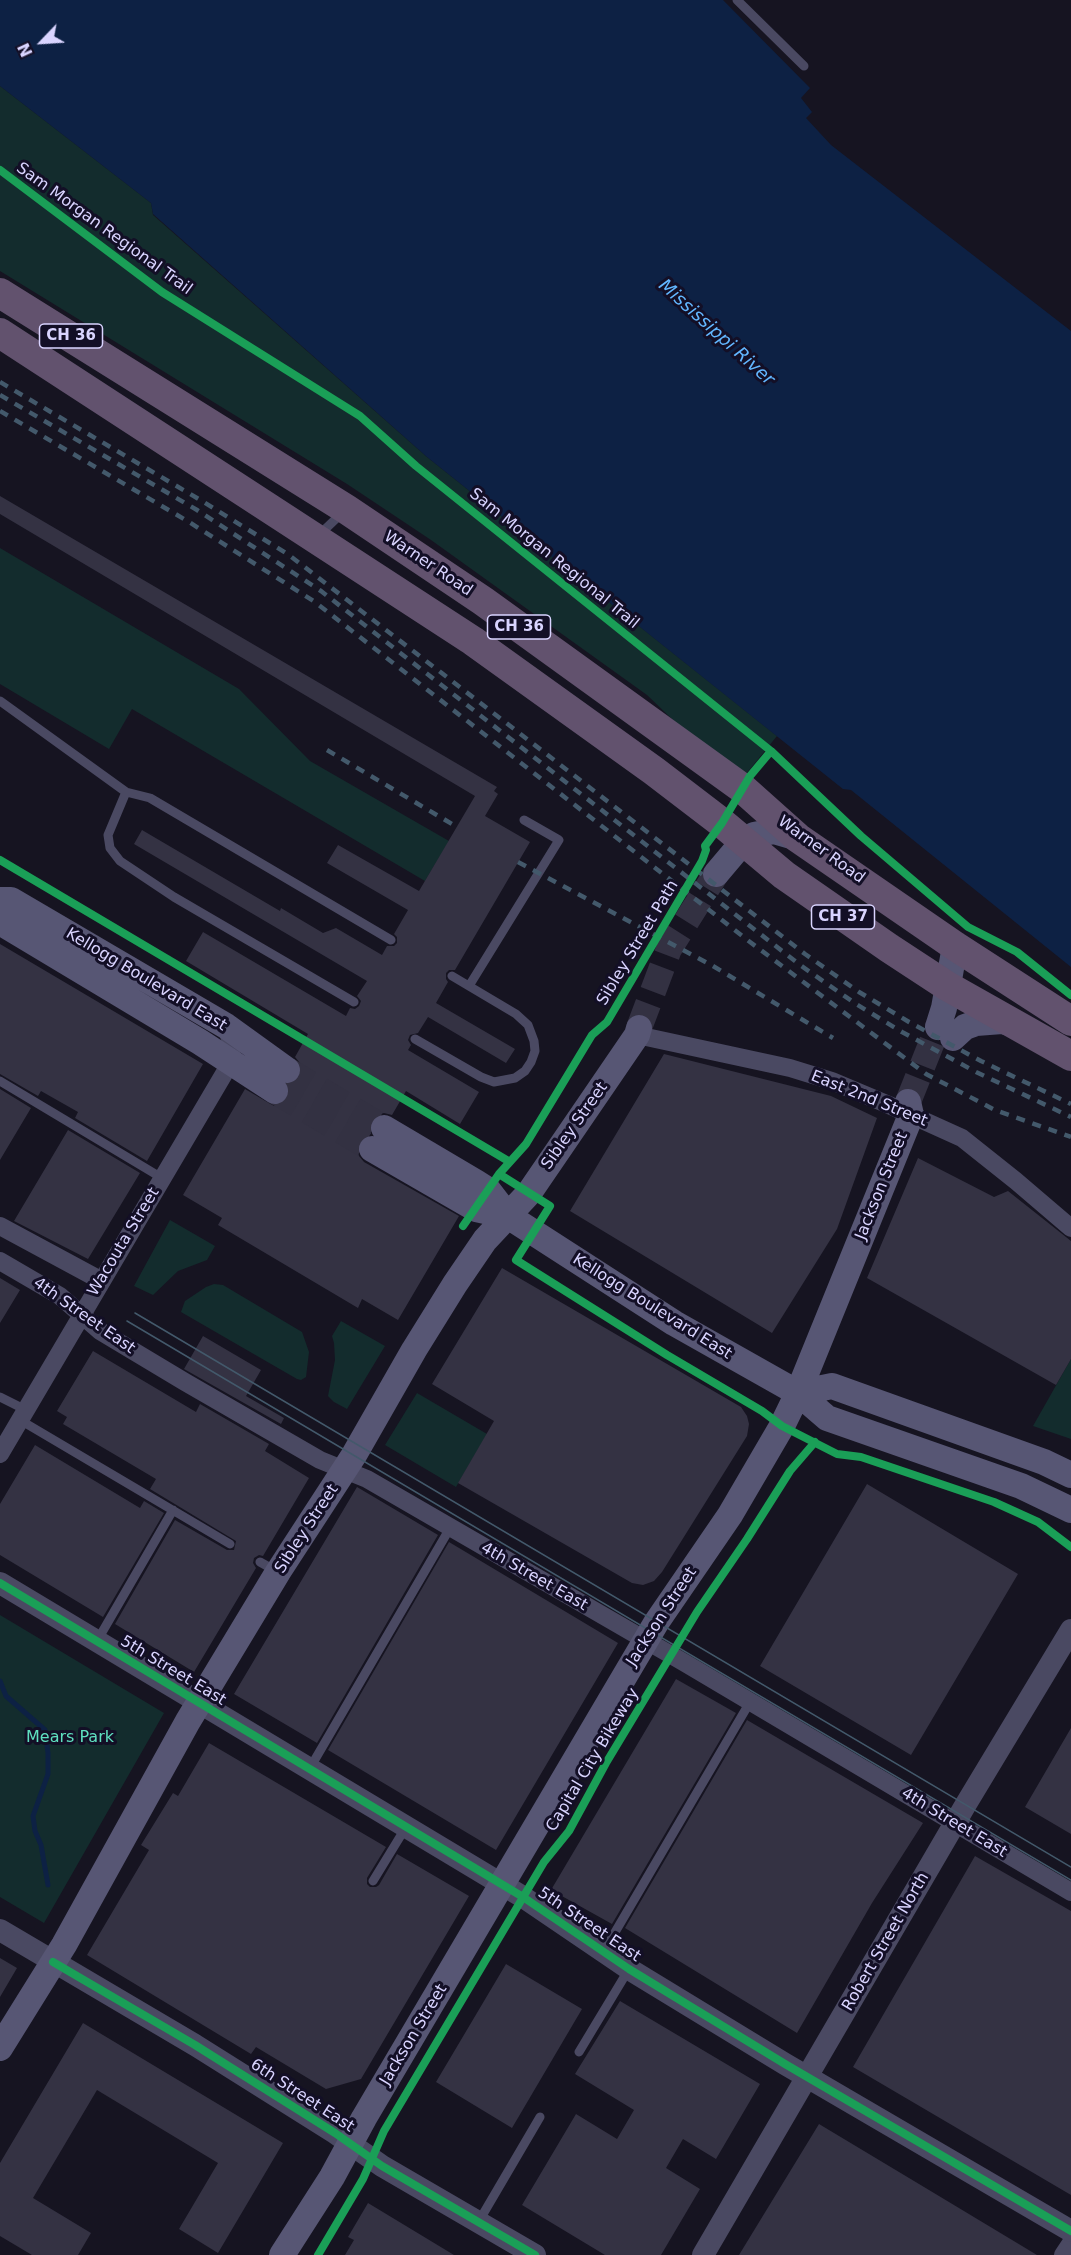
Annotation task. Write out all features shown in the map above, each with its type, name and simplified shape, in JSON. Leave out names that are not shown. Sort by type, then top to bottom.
[{"type":"highway","name":"Warner Road","points":[[0,293],[316,538],[473,641],[654,771],[821,902],[947,986]]},
{"type":"highway","name":"Warner Road","points":[[0,333],[132,395],[346,509],[483,601],[742,788],[798,838],[956,946]]},
{"type":"highway","name":"CH 37","points":[[956,946],[1071,1021]]},
{"type":"highway","name":"CH 37","points":[[947,986],[1071,1056]]},
{"type":"main road","points":[[716,874],[742,842],[763,832],[774,831],[798,838]]},
{"type":"main road","name":"Kellogg Boulevard East","points":[[0,900],[11,900],[226,1026],[281,1081],[231,1062],[0,922]]},
{"type":"main road","points":[[956,946],[947,986],[946,1032],[988,1020],[1002,1021],[1021,1027]]},
{"type":"main road","name":"Sibley Street","points":[[0,2048],[53,1962],[200,1703],[269,1567],[346,1469],[455,1284],[485,1240],[529,1193],[638,1031]]},
{"type":"main road","name":"Jackson Street","points":[[282,2255],[351,2144],[364,2118],[664,1609],[742,1496],[798,1393],[914,1108]]},
{"type":"main road","name":"Kellogg Boulevard East","points":[[378,1139],[476,1209],[508,1216],[665,1317],[798,1393],[827,1418],[1021,1486],[1071,1510]]},
{"type":"main road","points":[[798,1393],[832,1386],[1044,1462],[1071,1475]]},
{"type":"street","points":[[226,1026],[232,1046],[231,1062]]},
{"type":"street","name":"East 2nd Street","points":[[638,1031],[790,1068],[914,1108],[962,1138],[1071,1228]]},
{"type":"street","name":"Wacouta Street","points":[[0,1455],[231,1062]]},
{"type":"street","name":"4th Street East","points":[[0,1227],[102,1281]]},
{"type":"street","name":"4th Street East","points":[[0,1261],[60,1296],[100,1331],[185,1382],[320,1460],[367,1479],[1071,1892]]},
{"type":"street","name":"5th Street East","points":[[0,1583],[503,1885],[629,1969],[807,2077],[1071,2231]]},
{"type":"street","name":"Robert Street North","points":[[703,2255],[1071,1630]]},
{"type":"street","name":"6th Street East","points":[[0,1930],[236,2069],[382,2166],[535,2255]]},
{"type":"street","points":[[1063,2255],[1071,2243]]},
{"type":"lane","points":[[737,0],[804,66]]},
{"type":"lane","points":[[316,538],[346,509]]},
{"type":"lane","points":[[0,701],[126,792],[150,798],[391,940]]},
{"type":"lane","points":[[126,792],[108,835],[110,848],[120,861],[174,897],[354,1002]]},
{"type":"lane","points":[[469,986],[559,840],[524,820]]},
{"type":"lane","points":[[415,1039],[481,1077],[494,1082],[515,1078],[525,1071],[535,1051],[528,1025],[516,1014],[452,976]]},
{"type":"lane","points":[[0,1081],[162,1178]]},
{"type":"lane","points":[[0,1397],[23,1415],[230,1544]]},
{"type":"lane","points":[[97,1641],[173,1510]]},
{"type":"lane","points":[[310,1768],[450,1528]]},
{"type":"lane","points":[[604,1951],[750,1702]]},
{"type":"lane","points":[[373,1881],[406,1827]]},
{"type":"lane","points":[[579,2052],[629,1969]]},
{"type":"lane","points":[[478,2222],[540,2117]]},
{"type":"green space","points":[[0,86],[151,203],[153,215],[427,457],[777,736],[746,774],[694,740],[647,695],[431,540],[347,484],[0,271]]},
{"type":"green space","points":[[0,548],[239,689],[310,761],[449,841],[425,881],[132,709],[109,749],[0,684]]},
{"type":"green space","points":[[170,1220],[215,1246],[207,1260],[178,1271],[153,1295],[134,1286]]},
{"type":"green space","points":[[214,1284],[223,1285],[302,1332],[309,1352],[306,1377],[301,1380],[297,1379],[181,1312],[185,1301]]},
{"type":"green space","points":[[341,1321],[385,1346],[347,1409],[328,1396],[335,1360],[332,1336]]},
{"type":"green space","points":[[1071,1359],[1071,1439],[1033,1426]]},
{"type":"green space","points":[[417,1393],[487,1434],[456,1487],[385,1445]]},
{"type":"green space","name":"Mears Park","points":[[0,1615],[164,1713],[44,1923],[0,1897]]},
{"type":"water","name":"Mississippi River","points":[[0,0],[723,0],[810,88],[801,98],[812,112],[806,118],[831,145],[1071,331],[1071,967],[851,790],[843,789],[427,457],[153,214],[151,203],[0,86]]},
{"type":"building","points":[[0,496],[497,787],[494,791],[498,794],[485,816],[530,842],[455,970],[449,970],[446,973],[448,982],[436,1003],[515,1049],[506,1063],[428,1017],[418,1033],[410,1035],[408,1040],[411,1045],[408,1050],[479,1092],[460,1124],[406,1091],[392,1115],[384,1113],[376,1115],[369,1127],[371,1134],[364,1136],[357,1148],[364,1162],[459,1216],[398,1320],[362,1299],[358,1308],[218,1225],[222,1218],[183,1195],[245,1089],[274,1106],[281,1105],[287,1100],[290,1092],[288,1085],[299,1079],[302,1072],[300,1063],[295,1057],[308,1034],[186,961],[203,932],[346,1016],[350,1008],[355,1009],[359,1006],[361,1001],[357,996],[367,981],[134,844],[142,830],[280,911],[281,908],[323,933],[336,928],[382,955],[387,946],[394,946],[397,943],[397,937],[394,934],[408,910],[327,863],[338,845],[419,891],[475,796],[0,514]]},
{"type":"building","points":[[0,944],[203,1064],[147,1161],[75,1118],[78,1112],[41,1091],[38,1096],[0,1074]]},
{"type":"building","points":[[664,1054],[831,1096],[877,1118],[837,1229],[772,1333],[570,1211]]},
{"type":"building","points":[[0,1089],[31,1108],[0,1160]]},
{"type":"building","points":[[68,1130],[140,1173],[88,1259],[14,1221]]},
{"type":"building","points":[[918,1158],[994,1197],[1008,1191],[1071,1241],[1071,1359],[1056,1385],[867,1278]]},
{"type":"building","points":[[502,1268],[741,1407],[747,1416],[749,1424],[747,1436],[662,1572],[654,1581],[643,1585],[632,1583],[458,1483],[494,1421],[432,1384]]},
{"type":"building","points":[[0,1278],[20,1290],[0,1323]]},
{"type":"building","points":[[203,1336],[261,1370],[246,1396],[284,1418],[281,1424],[184,1369]]},
{"type":"building","points":[[93,1351],[196,1412],[200,1404],[269,1444],[265,1451],[309,1478],[263,1556],[259,1555],[254,1558],[253,1563],[256,1568],[194,1672],[115,1624],[175,1520],[227,1550],[234,1550],[236,1541],[150,1489],[156,1479],[63,1424],[67,1417],[57,1411]]},
{"type":"building","points":[[35,1445],[140,1508],[144,1501],[164,1513],[103,1617],[0,1555],[0,1504]]},
{"type":"building","points":[[867,1484],[1018,1574],[911,1755],[760,1666]]},
{"type":"building","points":[[357,1487],[438,1535],[317,1743],[234,1694]]},
{"type":"building","points":[[449,1542],[618,1643],[496,1850],[328,1750]]},
{"type":"building","points":[[676,1679],[736,1713],[612,1924],[551,1890]]},
{"type":"building","points":[[747,1720],[923,1823],[872,1903],[797,2033],[625,1928]]},
{"type":"building","points":[[1071,1728],[1071,1834],[1025,1807]]},
{"type":"building","points":[[209,1743],[386,1847],[367,1878],[367,1884],[370,1887],[379,1885],[397,1854],[469,1896],[361,2079],[326,2089],[256,2047],[251,2054],[87,1955],[149,1850],[141,1845],[173,1793],[178,1796]]},
{"type":"building","points":[[975,1856],[1071,1911],[1071,2195],[853,2067]]},
{"type":"building","points":[[0,1958],[17,1968],[0,1997]]},
{"type":"building","points":[[506,1964],[582,2009],[512,2128],[436,2082]]},
{"type":"building","points":[[620,2001],[760,2084],[716,2159],[683,2139],[666,2168],[700,2189],[661,2255],[605,2255],[522,2205],[576,2114],[617,2139],[634,2110],[575,2074]]},
{"type":"building","points":[[83,2023],[283,2143],[218,2253],[179,2229],[218,2163],[97,2090],[33,2198],[91,2233],[78,2255],[32,2255],[0,2236],[0,2163]]},
{"type":"building","points":[[819,2124],[929,2190],[1037,2255],[739,2255]]},
{"type":"building","points":[[368,2203],[454,2255],[345,2255],[354,2240],[348,2237]]},
{"type":"waterway","points":[[0,1681],[6,1696],[45,1730],[48,1774],[33,1816],[48,1885]]},
{"type":"tunnel","points":[[639,1028],[669,949],[716,874]]},
{"type":"tunnel","points":[[908,1102],[938,1027]]},
{"type":"tunnel","points":[[287,1070],[384,1128]]},
{"type":"tunnel","points":[[275,1091],[372,1149]]},
{"type":"tram line","points":[[135,1313],[1071,1867]]},
{"type":"tram line","points":[[127,1321],[1071,1880]]},
{"type":"railway","points":[[0,382],[289,555],[805,954],[859,992],[981,1061],[1071,1104]]},
{"type":"railway","points":[[0,395],[197,510],[321,591],[800,965],[856,1004],[976,1072],[1071,1117]]},
{"type":"railway","points":[[0,411],[189,522],[315,602],[750,942],[926,1074],[995,1110],[1071,1137]]},
{"type":"railway","points":[[327,750],[457,827]]},
{"type":"railway","points":[[518,862],[713,966],[833,1038]]},
{"type":"cycle path","name":"Sam Morgan Regional Trail","points":[[0,170],[162,292],[360,416],[416,466],[771,751],[861,836],[968,927],[1017,952],[1071,995]]},
{"type":"cycle path","name":"Sibley Street Path","points":[[463,1226],[499,1174],[526,1144],[592,1035],[607,1022],[702,861],[705,846],[722,823],[750,776],[771,751]]},
{"type":"cycle path","points":[[0,860],[510,1162]]},
{"type":"cycle path","points":[[499,1174],[550,1206],[516,1260],[667,1355],[762,1411],[782,1426],[837,1454],[861,1457],[994,1502],[1038,1522],[1071,1547]]},
{"type":"cycle path","name":"Capital City Bikeway","points":[[318,2255],[363,2179],[384,2131],[544,1862],[569,1831],[606,1763],[697,1612],[790,1471],[815,1442]]},
{"type":"cycle path","points":[[0,1583],[523,1897],[629,1969],[785,2064],[1071,2231]]},
{"type":"cycle path","points":[[53,1962],[195,2045],[335,2133],[382,2166],[535,2255]]}]
